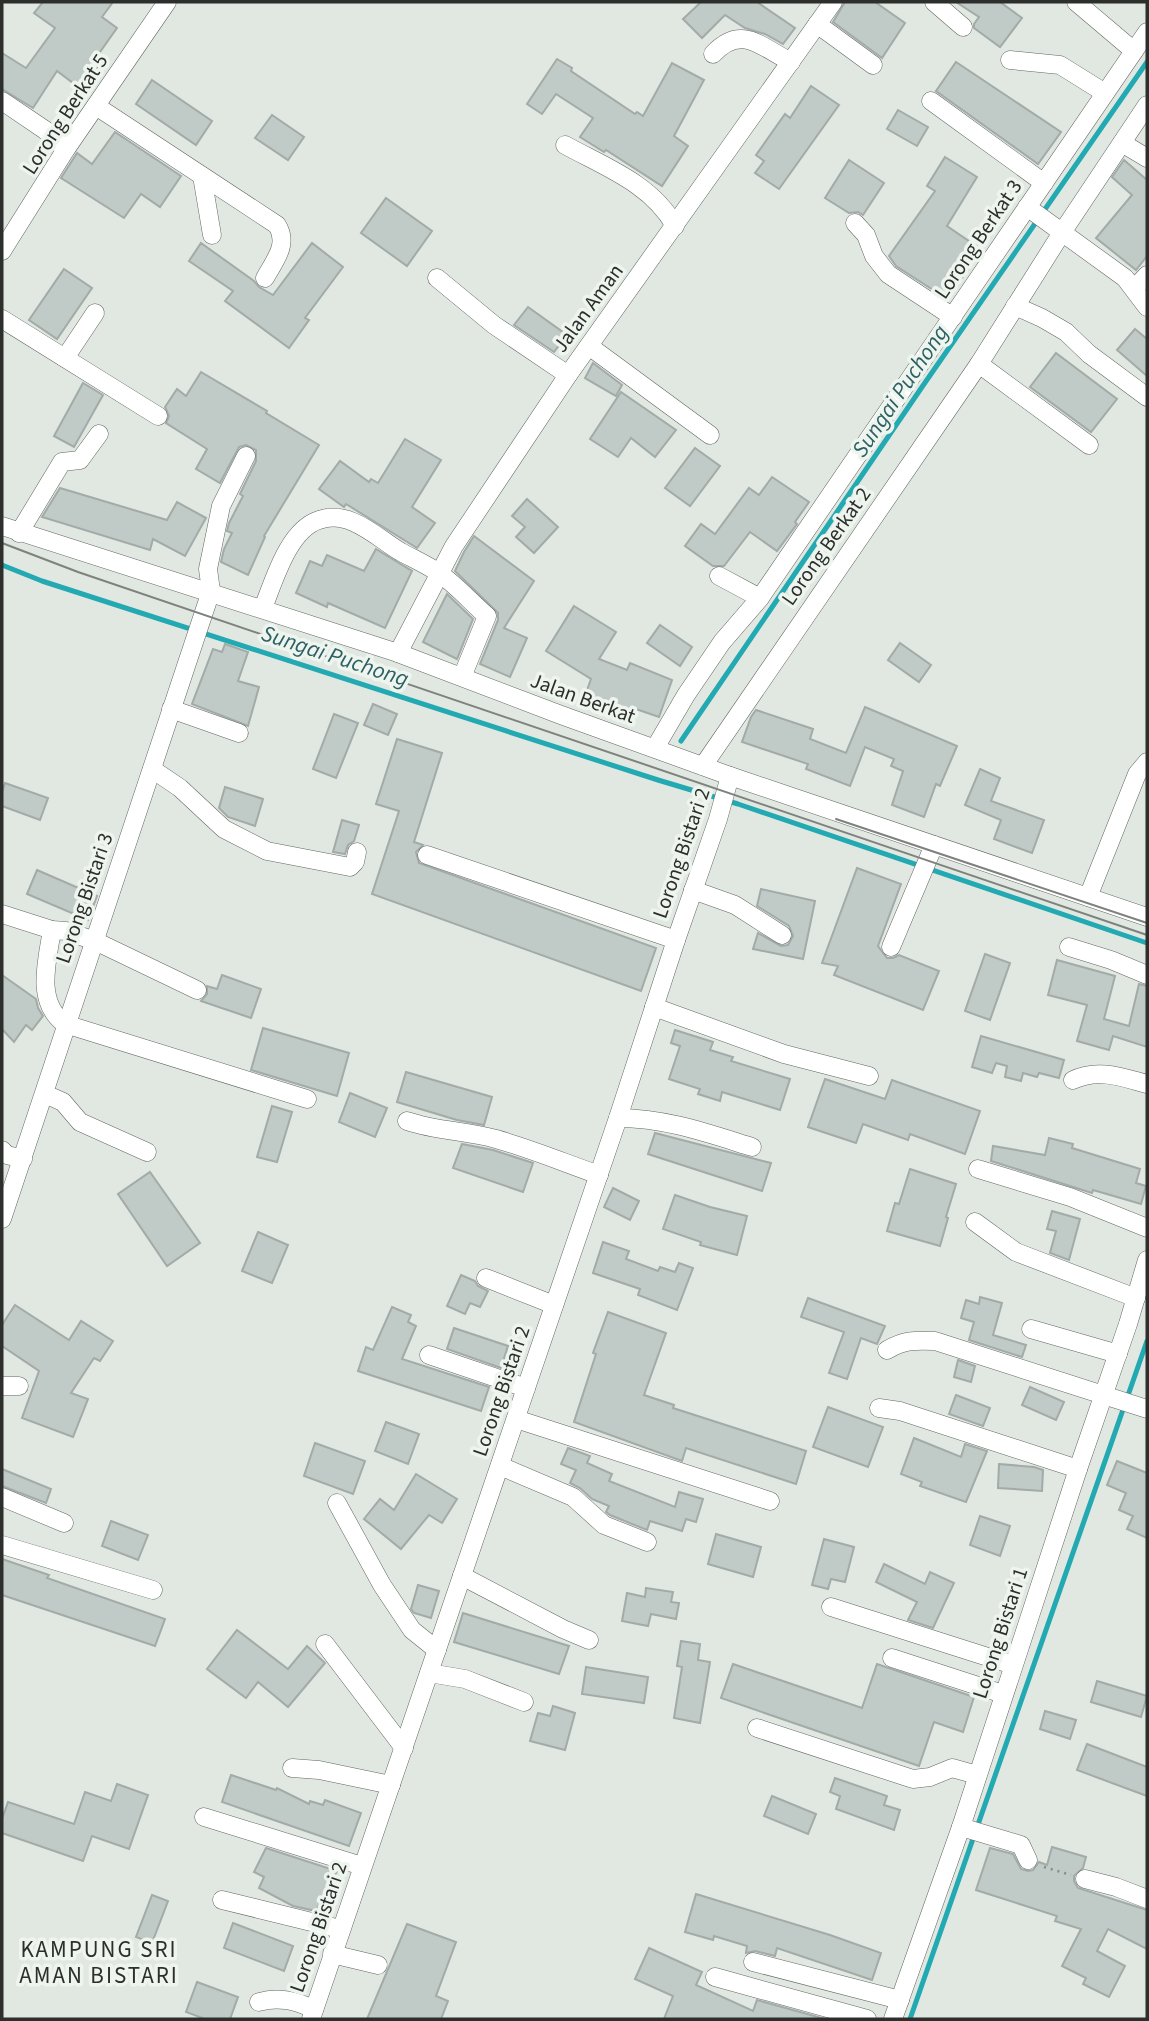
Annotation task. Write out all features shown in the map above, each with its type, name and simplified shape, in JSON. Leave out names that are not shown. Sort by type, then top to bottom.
[{"type":"street","name":"Lorong Berkat 5","points":[[2,251],[66,149],[167,2]]},
{"type":"street","name":"Jalan Aman","points":[[398,653],[454,545],[568,375],[833,2]]},
{"type":"street","points":[[934,2],[963,27]]},
{"type":"street","points":[[1076,2],[1134,51]]},
{"type":"street","points":[[817,24],[873,65]]},
{"type":"street","name":"Lorong Berkat 3","points":[[655,748],[686,695],[722,642],[760,598],[1029,209],[1147,32]]},
{"type":"street","points":[[713,54],[724,43],[738,37],[791,62]]},
{"type":"street","points":[[1010,60],[1060,65],[1105,93]]},
{"type":"street","points":[[2,101],[45,130],[66,149]]},
{"type":"street","points":[[931,101],[1044,183]]},
{"type":"street","name":"Lorong Berkat 2","points":[[702,765],[979,364],[1058,231],[1147,105]]},
{"type":"street","points":[[96,106],[277,225],[282,234],[283,245],[265,278]]},
{"type":"street","points":[[1122,143],[1147,158]]},
{"type":"street","points":[[565,145],[645,189],[667,212],[675,226]]},
{"type":"street","points":[[202,176],[212,235]]},
{"type":"street","points":[[1029,209],[1125,278],[1147,307]]},
{"type":"street","points":[[855,223],[866,235],[874,256],[888,274],[953,317]]},
{"type":"street","points":[[1134,289],[1147,275]]},
{"type":"street","points":[[437,278],[494,325],[568,375]]},
{"type":"street","points":[[1015,306],[1066,332],[1089,354],[1147,397]]},
{"type":"street","points":[[65,358],[95,313]]},
{"type":"street","points":[[2,319],[158,416]]},
{"type":"street","points":[[589,346],[710,435]]},
{"type":"street","points":[[979,364],[1089,445]]},
{"type":"street","points":[[19,533],[62,462],[80,460],[99,434]]},
{"type":"street","name":"Lorong Bistari 3","points":[[2,1219],[6,1198],[23,1159],[45,1094],[65,1024],[211,591],[208,569],[221,506],[246,457]]},
{"type":"street","points":[[263,608],[282,559],[301,533],[318,520],[337,517],[362,525],[399,551],[439,573],[487,617],[462,677]]},
{"type":"street","name":"Jalan Berkat","points":[[2,526],[398,653],[702,765],[729,783],[928,858],[1088,897],[1147,917]]},
{"type":"street","points":[[719,576],[760,598]]},
{"type":"street","points":[[171,709],[240,733]]},
{"type":"street","points":[[1088,897],[1138,774],[1147,762]]},
{"type":"street","points":[[152,769],[180,788],[224,829],[267,850],[349,867],[355,862],[357,852]]},
{"type":"street","name":"Lorong Bistari 2","points":[[312,2014],[599,1175],[729,783]]},
{"type":"street","points":[[427,855],[676,940]]},
{"type":"street","points":[[891,947],[928,858]]},
{"type":"street","points":[[693,890],[735,905],[782,935]]},
{"type":"street","points":[[2,914],[95,941],[197,990]]},
{"type":"street","points":[[52,930],[44,977],[48,1003],[54,1016],[65,1024],[307,1099]]},
{"type":"street","points":[[1069,947],[1147,975]]},
{"type":"street","points":[[654,1007],[785,1054],[869,1076]]},
{"type":"street","points":[[1073,1080],[1087,1073],[1111,1074],[1147,1084]]},
{"type":"street","points":[[45,1094],[64,1102],[80,1122],[147,1152]]},
{"type":"street","points":[[618,1118],[647,1118],[676,1124],[752,1147]]},
{"type":"street","points":[[407,1121],[429,1128],[455,1130],[496,1139],[599,1175]]},
{"type":"street","points":[[2,1150],[7,1155],[23,1159]]},
{"type":"street","points":[[978,1169],[1070,1196],[1147,1228]]},
{"type":"street","points":[[975,1222],[1016,1252],[1136,1298]]},
{"type":"street","name":"Lorong Bistari 1","points":[[893,2019],[965,1828],[977,1775],[1078,1469],[1110,1396],[1118,1354],[1147,1260]]},
{"type":"street","points":[[486,1278],[554,1306]]},
{"type":"street","points":[[1031,1329],[1118,1354]]},
{"type":"street","points":[[887,1350],[901,1342],[934,1341],[1142,1407]]},
{"type":"street","points":[[429,1355],[526,1388]]},
{"type":"street","points":[[880,1408],[900,1411],[1078,1469]]},
{"type":"street","points":[[516,1419],[770,1501]]},
{"type":"street","points":[[500,1466],[573,1497],[604,1525],[647,1542]]},
{"type":"street","points":[[2,1497],[64,1523]]},
{"type":"street","points":[[337,1503],[382,1585],[412,1630],[437,1650]]},
{"type":"street","points":[[2,1545],[153,1590]]},
{"type":"street","points":[[463,1576],[589,1640]]},
{"type":"street","points":[[831,1607],[1013,1665]]},
{"type":"street","points":[[325,1644],[404,1748]]},
{"type":"street","points":[[892,1658],[1003,1694]]},
{"type":"street","points":[[429,1672],[465,1679],[524,1702]]},
{"type":"street","points":[[757,1728],[913,1779],[930,1777],[952,1768],[977,1775]]},
{"type":"street","points":[[292,1768],[319,1770],[391,1785]]},
{"type":"street","points":[[204,1817],[362,1866]]},
{"type":"street","points":[[965,1828],[1021,1845],[1028,1860]]},
{"type":"street","points":[[1084,1879],[1147,1899]]},
{"type":"street","points":[[222,1900],[340,1930]]},
{"type":"street","points":[[332,1954],[379,1965]]},
{"type":"street","points":[[753,1962],[900,2000]]},
{"type":"street","points":[[715,1977],[867,2019]]},
{"type":"street","points":[[259,2002],[274,1998],[295,2001],[312,2014]]},
{"type":"path","points":[[1028,1860],[1050,1870],[1084,1879]]},
{"type":"building","points":[[43,2],[113,2],[102,17],[117,28],[93,62],[99,65],[81,89],[57,71],[33,108],[2,89],[2,53],[26,68],[55,28],[34,13]]},
{"type":"building","points":[[701,2],[757,2],[795,28],[783,44],[765,34],[745,28],[725,15],[702,38],[683,19]]},
{"type":"building","points":[[845,2],[875,2],[905,23],[882,58],[833,22]]},
{"type":"building","points":[[956,2],[1000,2],[1022,18],[1000,47],[974,28],[979,17]]},
{"type":"building","points":[[557,59],[635,114],[637,112],[643,116],[672,63],[704,80],[674,136],[688,146],[662,186],[606,150],[604,152],[580,137],[593,118],[556,94],[542,114],[527,104]]},
{"type":"building","points":[[956,62],[1061,132],[1038,164],[936,91]]},
{"type":"building","points":[[152,80],[212,121],[196,145],[136,104]]},
{"type":"building","points":[[811,86],[839,105],[779,189],[755,173],[764,161],[756,155],[785,114],[790,118]]},
{"type":"building","points":[[898,110],[928,127],[917,146],[887,129]]},
{"type":"building","points":[[272,115],[304,137],[288,160],[255,138]]},
{"type":"building","points":[[115,132],[181,176],[160,207],[141,194],[124,218],[61,178],[77,153],[92,164]]},
{"type":"building","points":[[945,157],[977,177],[947,226],[982,250],[947,299],[896,266],[889,256],[935,191],[927,186]]},
{"type":"building","points":[[849,160],[884,183],[863,215],[858,212],[849,213],[825,198]]},
{"type":"building","points":[[1124,160],[1147,180],[1147,256],[1136,270],[1096,238],[1132,195],[1112,177]]},
{"type":"building","points":[[386,198],[432,231],[407,266],[361,233]]},
{"type":"building","points":[[201,243],[273,295],[312,243],[343,267],[305,318],[309,320],[289,348],[225,301],[233,291],[189,261]]},
{"type":"building","points":[[64,269],[92,288],[57,339],[29,320]]},
{"type":"building","points":[[528,307],[567,335],[554,352],[514,325]]},
{"type":"building","points":[[1135,329],[1147,339],[1147,376],[1117,350]]},
{"type":"building","points":[[1056,353],[1117,399],[1091,432],[1030,387]]},
{"type":"building","points":[[593,363],[622,385],[616,396],[585,378]]},
{"type":"building","points":[[201,372],[319,445],[264,536],[248,575],[221,562],[232,533],[227,531],[229,523],[256,461],[256,450],[246,445],[239,447],[220,483],[196,469],[207,449],[166,423],[169,416],[165,407],[177,389],[186,396]]},
{"type":"building","points":[[83,383],[103,395],[74,447],[54,436]]},
{"type":"building","points":[[621,392],[676,430],[655,457],[631,438],[618,457],[590,439]]},
{"type":"building","points":[[405,439],[441,460],[412,507],[435,523],[417,548],[346,504],[344,507],[319,489],[340,461],[369,482],[371,479],[378,483]]},
{"type":"building","points":[[695,448],[720,466],[690,506],[665,488]]},
{"type":"building","points":[[772,477],[809,502],[777,551],[750,532],[724,566],[713,566],[685,546],[701,524],[715,534],[749,488],[759,495]]},
{"type":"building","points":[[60,488],[167,520],[177,502],[206,518],[185,556],[153,539],[150,550],[42,517]]},
{"type":"building","points":[[527,499],[558,527],[534,553],[516,537],[525,527],[512,516]]},
{"type":"building","points":[[474,536],[534,581],[504,628],[527,638],[510,677],[480,664],[498,620],[498,613],[455,571]]},
{"type":"building","points":[[376,549],[412,571],[385,628],[328,603],[327,607],[296,593],[310,561],[322,566],[327,555],[364,571]]},
{"type":"building","points":[[447,594],[473,619],[457,659],[423,642]]},
{"type":"building","points":[[574,606],[616,632],[599,659],[627,670],[630,663],[672,680],[659,717],[636,709],[633,715],[586,693],[591,679],[546,651]]},
{"type":"building","points":[[660,625],[692,647],[680,666],[647,643]]},
{"type":"building","points":[[900,643],[931,665],[919,682],[888,660]]},
{"type":"building","points":[[225,644],[248,652],[238,681],[259,687],[248,726],[192,704],[213,649],[222,652]]},
{"type":"building","points":[[373,704],[397,714],[388,735],[364,725]]},
{"type":"building","points":[[865,707],[957,746],[940,786],[936,784],[924,817],[892,805],[903,771],[891,766],[894,759],[865,747],[850,786],[806,769],[808,764],[742,742],[756,710],[813,729],[810,739],[846,753]]},
{"type":"building","points":[[334,714],[358,723],[336,778],[313,769]]},
{"type":"building","points":[[397,739],[442,753],[414,842],[423,845],[416,852],[419,863],[656,948],[641,991],[372,894],[399,811],[376,804]]},
{"type":"building","points":[[980,769],[1000,778],[991,801],[1044,820],[1032,853],[994,839],[1001,820],[965,805]]},
{"type":"building","points":[[5,783],[48,798],[40,820],[2,806]]},
{"type":"building","points":[[225,787],[263,799],[255,826],[228,817],[219,808]]},
{"type":"building","points":[[342,820],[359,825],[354,841],[348,845],[345,854],[333,852]]},
{"type":"building","points":[[857,868],[901,884],[878,946],[887,958],[899,955],[939,971],[923,1010],[834,975],[838,966],[822,963]]},
{"type":"building","points":[[37,870],[97,896],[88,920],[27,894]]},
{"type":"building","points":[[761,889],[815,901],[803,959],[753,949],[758,933],[781,946],[788,945],[793,936],[789,926],[757,906]]},
{"type":"building","points":[[985,954],[1010,963],[990,1020],[965,1011]]},
{"type":"building","points":[[1057,960],[1115,976],[1104,1019],[1129,1026],[1139,984],[1147,986],[1147,1047],[1113,1036],[1109,1050],[1077,1041],[1087,1005],[1048,995]]},
{"type":"building","points":[[2,975],[36,999],[43,1016],[32,1030],[26,1025],[14,1042],[2,1029]]},
{"type":"building","points":[[222,975],[261,989],[251,1018],[201,1001],[207,994],[207,986],[217,989]]},
{"type":"building","points":[[263,1028],[349,1053],[337,1096],[251,1070]]},
{"type":"building","points":[[675,1030],[713,1042],[710,1050],[733,1057],[731,1061],[790,1079],[780,1110],[722,1092],[720,1101],[698,1094],[700,1089],[669,1079],[680,1046],[671,1043]]},
{"type":"building","points":[[981,1036],[1064,1060],[1059,1078],[1039,1073],[1037,1077],[1023,1073],[1021,1081],[1005,1077],[1007,1066],[996,1063],[992,1073],[972,1067]]},
{"type":"building","points":[[406,1072],[492,1097],[484,1125],[397,1102]]},
{"type":"building","points":[[825,1079],[885,1099],[892,1080],[980,1111],[965,1154],[910,1134],[908,1140],[863,1124],[856,1143],[808,1127]]},
{"type":"building","points":[[350,1093],[387,1108],[375,1137],[339,1122]]},
{"type":"building","points":[[272,1106],[292,1112],[277,1162],[257,1157]]},
{"type":"building","points":[[655,1133],[771,1163],[762,1191],[648,1154]]},
{"type":"building","points":[[1049,1138],[1140,1169],[1136,1183],[1146,1186],[1141,1204],[1093,1190],[1092,1193],[991,1161],[993,1146],[1045,1155]]},
{"type":"building","points":[[462,1144],[493,1150],[533,1163],[523,1192],[453,1168]]},
{"type":"building","points":[[910,1169],[956,1184],[940,1246],[887,1231],[895,1203],[899,1204]]},
{"type":"building","points":[[150,1172],[200,1243],[167,1266],[118,1194]]},
{"type":"building","points":[[613,1188],[639,1201],[630,1220],[604,1207]]},
{"type":"building","points":[[675,1195],[747,1216],[737,1255],[700,1245],[701,1242],[663,1229]]},
{"type":"building","points":[[1052,1211],[1080,1219],[1069,1260],[1050,1253],[1056,1231],[1047,1229]]},
{"type":"building","points":[[258,1232],[288,1245],[272,1283],[242,1271]]},
{"type":"building","points":[[603,1242],[629,1251],[626,1259],[658,1271],[660,1267],[675,1272],[679,1263],[693,1268],[677,1310],[638,1295],[640,1289],[593,1273]]},
{"type":"building","points":[[461,1275],[488,1291],[480,1307],[470,1303],[465,1314],[447,1306]]},
{"type":"building","points":[[980,1297],[1002,1303],[993,1335],[1026,1345],[1022,1357],[969,1340],[974,1322],[961,1318],[966,1300],[979,1304]]},
{"type":"building","points":[[808,1298],[885,1326],[877,1344],[861,1338],[847,1379],[829,1373],[844,1332],[801,1317]]},
{"type":"building","points":[[15,1305],[69,1340],[81,1321],[113,1341],[100,1361],[94,1358],[71,1393],[88,1399],[73,1437],[22,1418],[39,1371],[2,1346],[2,1325]]},
{"type":"building","points":[[392,1307],[411,1315],[408,1322],[416,1326],[402,1359],[489,1387],[481,1411],[358,1371],[366,1347],[373,1350]]},
{"type":"building","points":[[608,1312],[666,1333],[644,1395],[674,1405],[673,1408],[806,1451],[796,1484],[686,1448],[682,1461],[574,1422],[596,1354],[593,1353]]},
{"type":"building","points":[[454,1328],[508,1346],[501,1368],[447,1349]]},
{"type":"building","points":[[958,1360],[975,1366],[971,1382],[954,1377]]},
{"type":"building","points":[[1030,1387],[1064,1402],[1056,1420],[1022,1405]]},
{"type":"building","points":[[956,1395],[990,1408],[983,1426],[949,1414]]},
{"type":"building","points":[[828,1407],[883,1427],[868,1467],[813,1447]]},
{"type":"building","points":[[386,1422],[419,1434],[408,1464],[375,1451]]},
{"type":"building","points":[[914,1438],[961,1457],[965,1444],[987,1451],[966,1502],[920,1486],[922,1482],[901,1474]]},
{"type":"building","points":[[315,1443],[365,1461],[353,1494],[304,1476]]},
{"type":"building","points":[[568,1448],[590,1456],[587,1463],[612,1474],[609,1481],[675,1507],[679,1492],[703,1499],[696,1522],[686,1519],[682,1531],[650,1521],[647,1530],[610,1515],[606,1512],[609,1506],[592,1499],[570,1483],[576,1470],[561,1464]]},
{"type":"building","points":[[1117,1461],[1147,1473],[1147,1538],[1127,1529],[1133,1516],[1119,1510],[1126,1493],[1107,1485]]},
{"type":"building","points":[[999,1464],[1043,1470],[1042,1491],[998,1488]]},
{"type":"building","points":[[2,1469],[51,1489],[46,1503],[2,1486]]},
{"type":"building","points":[[416,1474],[457,1499],[442,1523],[429,1515],[401,1549],[364,1519],[380,1499],[394,1510]]},
{"type":"building","points":[[980,1516],[1010,1526],[1000,1556],[970,1545]]},
{"type":"building","points":[[111,1521],[148,1535],[138,1560],[102,1546]]},
{"type":"building","points":[[716,1534],[761,1547],[753,1577],[708,1564]]},
{"type":"building","points":[[824,1539],[854,1547],[845,1582],[831,1579],[828,1589],[812,1585]]},
{"type":"building","points":[[2,1559],[49,1575],[47,1578],[165,1619],[155,1646],[2,1595]]},
{"type":"building","points":[[884,1564],[925,1584],[930,1572],[954,1583],[933,1628],[908,1620],[917,1602],[876,1582]]},
{"type":"building","points":[[418,1585],[439,1591],[431,1618],[414,1613],[411,1609]]},
{"type":"building","points":[[646,1588],[673,1592],[671,1602],[679,1603],[676,1619],[651,1614],[648,1626],[622,1621],[627,1593],[645,1597]]},
{"type":"building","points":[[463,1613],[569,1646],[559,1674],[454,1642]]},
{"type":"building","points":[[237,1630],[288,1669],[307,1646],[325,1663],[288,1707],[258,1682],[246,1698],[207,1669]]},
{"type":"building","points":[[681,1641],[700,1644],[698,1660],[710,1662],[700,1723],[674,1718],[682,1667],[677,1666]]},
{"type":"building","points":[[733,1664],[862,1708],[877,1664],[974,1697],[963,1732],[934,1722],[919,1766],[721,1698]]},
{"type":"building","points":[[586,1667],[648,1677],[644,1703],[582,1694]]},
{"type":"building","points":[[1097,1681],[1147,1696],[1141,1717],[1091,1702]]},
{"type":"building","points":[[553,1706],[575,1713],[565,1750],[530,1741],[538,1713],[550,1716]]},
{"type":"building","points":[[1045,1711],[1076,1720],[1070,1739],[1040,1729]]},
{"type":"building","points":[[1087,1744],[1147,1767],[1147,1796],[1077,1770]]},
{"type":"building","points":[[231,1775],[276,1790],[277,1788],[309,1804],[310,1801],[323,1805],[325,1800],[361,1813],[349,1846],[222,1802]]},
{"type":"building","points":[[835,1778],[887,1796],[884,1805],[900,1810],[894,1830],[836,1809],[840,1796],[830,1792]]},
{"type":"building","points":[[117,1784],[148,1795],[129,1849],[92,1836],[83,1861],[2,1833],[2,1819],[8,1802],[74,1824],[85,1792],[111,1801]]},
{"type":"building","points":[[772,1796],[816,1814],[808,1834],[764,1816]]},
{"type":"building","points":[[1052,1847],[1086,1857],[1083,1868],[1074,1876],[1078,1888],[1147,1910],[1147,1949],[1108,1929],[1097,1951],[1125,1966],[1109,1997],[1083,1984],[1086,1978],[1062,1966],[1081,1929],[1055,1921],[1057,1916],[976,1890],[990,1848],[1013,1854],[1021,1869],[1028,1871],[1033,1870],[1039,1862],[1047,1865]]},
{"type":"building","points":[[266,1848],[337,1871],[316,1911],[293,1906],[259,1888],[264,1877],[254,1872]]},
{"type":"building","points":[[696,1894],[881,1953],[872,1980],[777,1948],[775,1956],[755,1951],[746,1953],[747,1946],[714,1936],[713,1940],[685,1932]]},
{"type":"building","points":[[152,1895],[168,1901],[152,1943],[136,1937]]},
{"type":"building","points":[[233,1923],[293,1946],[284,1971],[224,1948]]},
{"type":"building","points":[[407,1924],[456,1942],[436,1996],[448,2001],[441,2019],[367,2019]]},
{"type":"building","points":[[649,1948],[702,1972],[696,1985],[753,2011],[757,2000],[825,2019],[664,2019],[673,1996],[635,1979]]},
{"type":"building","points":[[197,1982],[238,1997],[230,2019],[205,2019],[186,2012]]},
{"type":"waterway","name":"Sungai Puchong","points":[[681,741],[1147,62]]},
{"type":"waterway","name":"Sungai Puchong","points":[[2,565],[42,581],[738,804],[1147,943]]},
{"type":"waterway","points":[[910,2019],[1147,1341]]},
{"type":"tram line","points":[[2,543],[78,572],[1147,935]]},
{"type":"tram line","points":[[836,819],[1147,923]]},
{"type":"district","name":"KAMPUNG SRI AMAN BISTARI","points":[[99,1962]]}]
